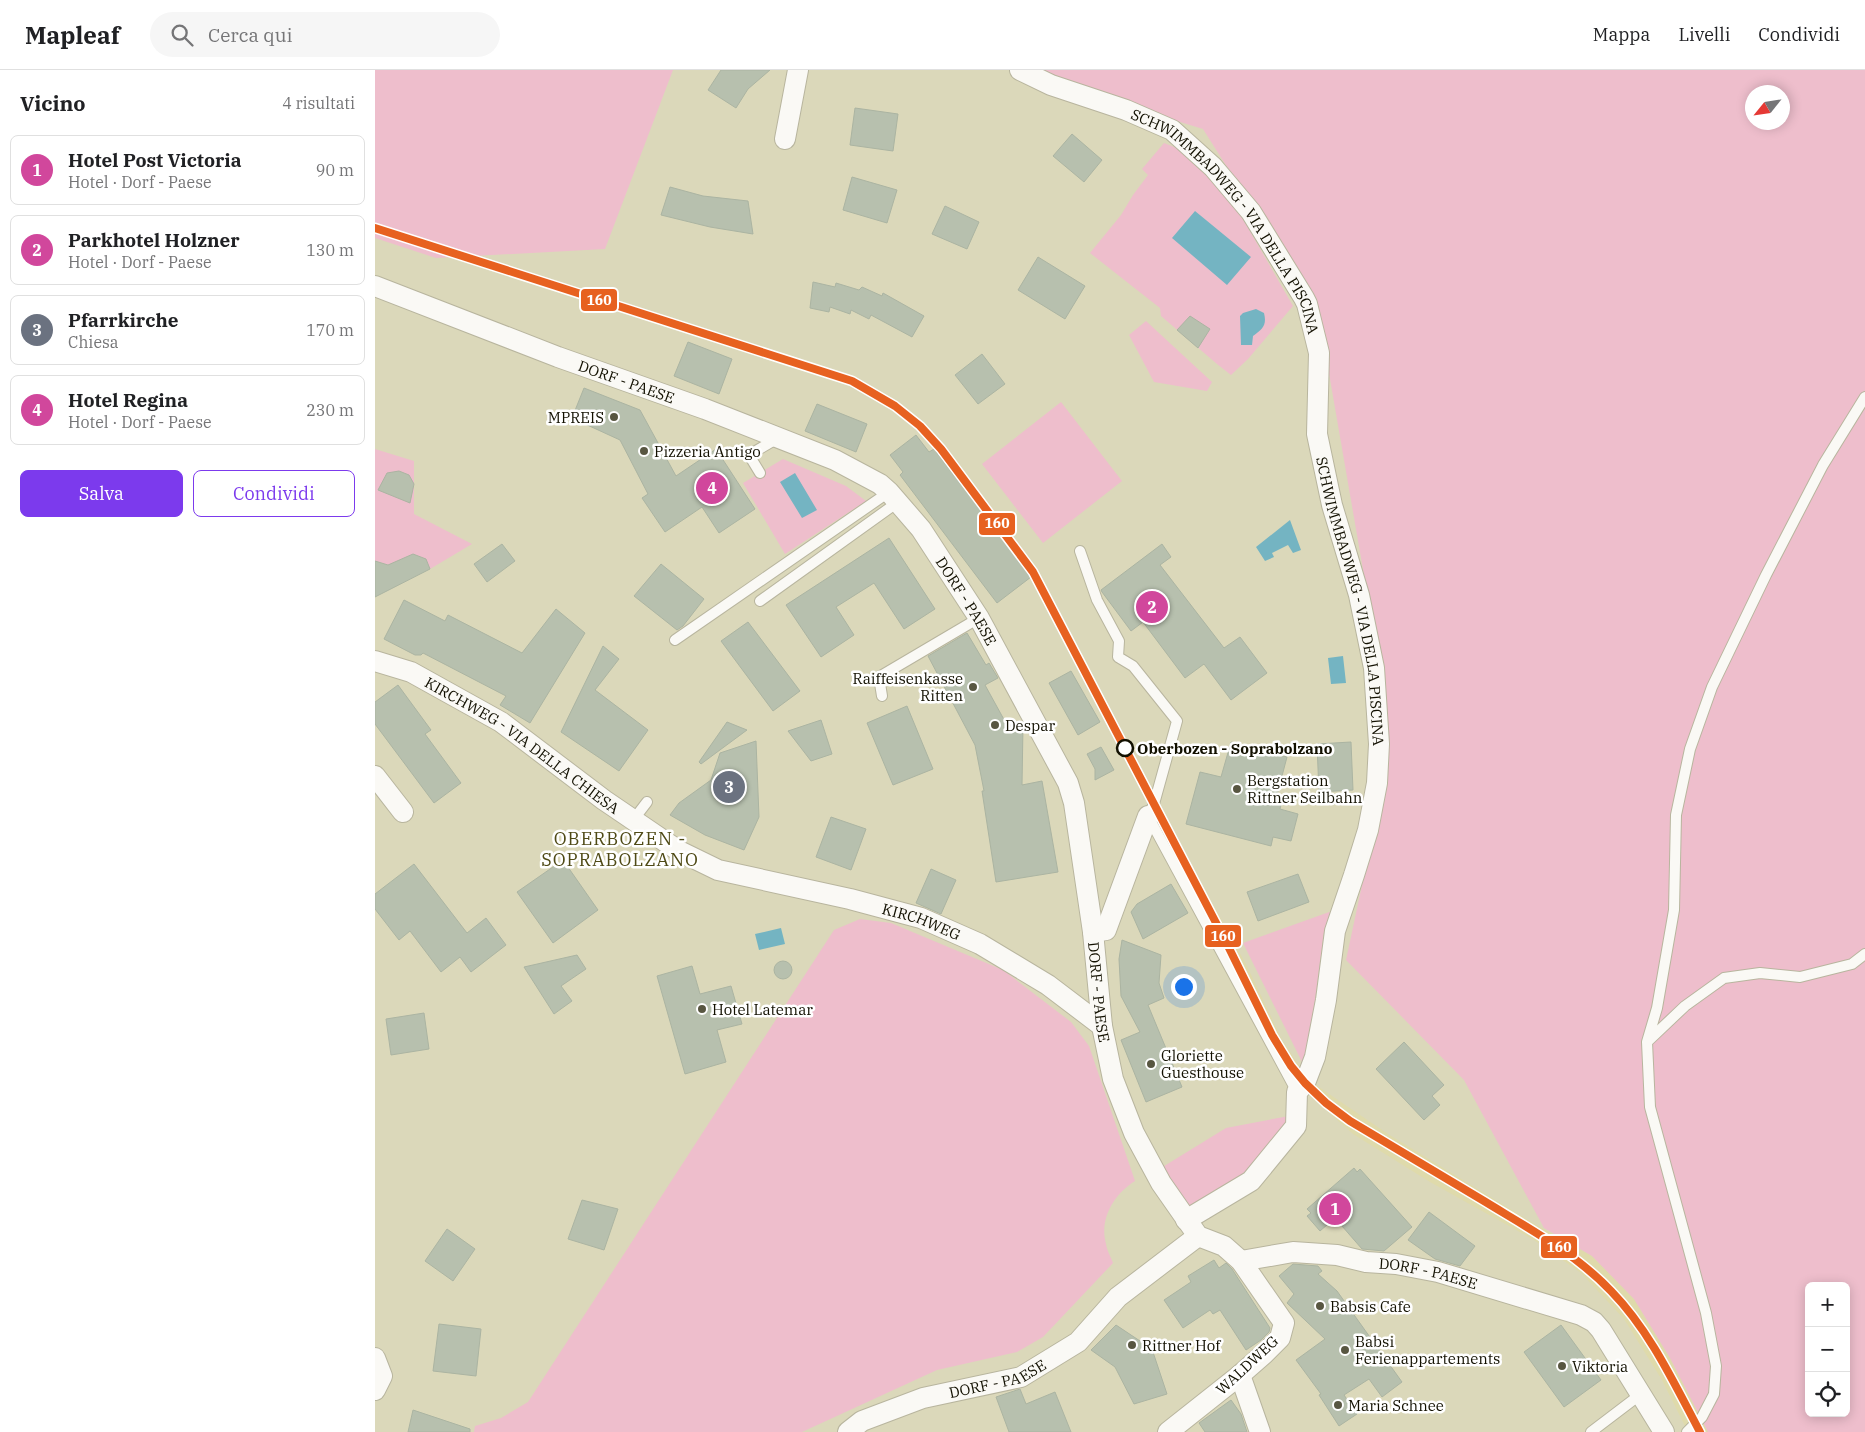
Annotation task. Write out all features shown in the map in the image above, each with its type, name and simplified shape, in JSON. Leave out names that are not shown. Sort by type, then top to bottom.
[{"type":"street","points":[[785,139],[799,70]]},
{"type":"street","name":"SCHWIMMBADWEG - VIA DELLA PISCINA","points":[[1020,70],[1051,85],[1126,110],[1171,130],[1213,167],[1251,212],[1307,304],[1319,353],[1317,434],[1332,505],[1359,595],[1373,668],[1379,744],[1377,783],[1368,830],[1355,875],[1335,931],[1326,1000],[1315,1057],[1305,1083],[1297,1092],[1295,1126],[1251,1180],[1192,1228]]},
{"type":"street","name":"DORF - PAESE","points":[[375,286],[558,357],[705,409],[779,438],[835,460],[880,484],[921,529],[979,618],[1068,783],[1074,803],[1093,932],[1102,1026],[1113,1078],[1134,1134],[1161,1183],[1192,1228],[1118,1297],[1078,1342],[1021,1377],[923,1398],[862,1421],[849,1432]]},
{"type":"street","name":"KIRCHWEG - VIA DELLA CHIESA","points":[[375,661],[411,672],[501,722],[605,800],[679,851],[717,870]]},
{"type":"street","points":[[375,776],[403,812]]},
{"type":"street","points":[[1093,932],[1106,930],[1148,816]]},
{"type":"street","name":"KIRCHWEG","points":[[717,870],[849,899],[921,918],[980,944],[1048,985],[1102,1026]]},
{"type":"street","points":[[1192,1228],[1224,1246],[1241,1261]]},
{"type":"street","name":"DORF - PAESE","points":[[1241,1261],[1293,1252],[1337,1255],[1366,1262],[1396,1264],[1438,1272],[1581,1315],[1594,1322],[1601,1330],[1664,1432]]},
{"type":"street","name":"WALDWEG","points":[[1167,1432],[1241,1375],[1280,1338],[1284,1323],[1241,1261]]},
{"type":"street","points":[[375,1358],[382,1376],[375,1390]]},
{"type":"street","points":[[1241,1375],[1260,1432]]},
{"type":"lane","points":[[1687,1432],[1702,1417],[1714,1394],[1717,1366],[1706,1313],[1650,1107],[1647,1042],[1657,1008],[1674,910],[1676,815],[1693,740],[1712,687],[1766,575],[1823,465],[1865,397]]},
{"type":"lane","points":[[760,473],[749,455],[779,438]]},
{"type":"lane","points":[[760,601],[893,497]]},
{"type":"lane","points":[[675,640],[893,497]]},
{"type":"lane","points":[[1080,552],[1097,600],[1119,641],[1118,657],[1133,666],[1177,721],[1154,804],[1148,816],[1297,1092]]},
{"type":"lane","points":[[883,696],[879,677],[979,618]]},
{"type":"lane","points":[[634,819],[647,802]]},
{"type":"lane","points":[[1647,1042],[1685,1006],[1724,978],[1760,973],[1800,977],[1852,964],[1865,954]]},
{"type":"lane","points":[[1591,1432],[1635,1385]]},
{"type":"shaded area","points":[[375,70],[673,70],[605,249],[436,258],[375,238]]},
{"type":"shaded area","points":[[1010,70],[1865,70],[1865,1432],[1708,1432],[1670,1358],[1634,1299],[1592,1256],[1544,1228],[1464,1080],[1346,960],[1389,759],[1378,656],[1316,308],[1203,129]]},
{"type":"shaded area","points":[[1164,143],[1184,151],[1239,212],[1293,306],[1248,359],[1231,375],[1161,316],[1160,308],[1090,253],[1121,215],[1148,175],[1142,169]]},
{"type":"shaded area","points":[[1146,321],[1212,382],[1207,391],[1154,382],[1129,335]]},
{"type":"shaded area","points":[[1061,402],[1122,481],[1043,543],[982,464]]},
{"type":"shaded area","points":[[375,449],[414,461],[414,514],[472,544],[430,569],[426,559],[413,554],[388,565],[375,561]]},
{"type":"shaded area","points":[[783,459],[846,486],[866,501],[785,554],[743,483]]},
{"type":"shaded area","points":[[1166,820],[1247,966],[1282,1040],[1298,1064],[1316,1085],[1388,1134],[1533,1223],[1592,1256],[1634,1299],[1670,1358],[1708,1432],[1688,1432],[1662,1380],[1624,1319],[1581,1273],[1534,1240],[1430,1182],[1353,1134],[1309,1095],[1289,1072],[1157,825]]},
{"type":"shaded area","points":[[1332,911],[1324,932],[1311,1031],[1303,1064],[1243,943]]},
{"type":"shaded area","points":[[860,919],[891,923],[1003,970],[1071,1022],[1089,1046],[1135,1181],[1127,1186],[1115,1200],[1107,1217],[1104,1235],[1113,1263],[1043,1337],[1017,1352],[937,1370],[802,1432],[474,1432],[475,1426],[501,1418],[528,1402],[834,930]]},
{"type":"shaded area","points":[[1289,1116],[1288,1127],[1248,1177],[1189,1214],[1161,1168],[1226,1128]]},
{"type":"water","points":[[1195,211],[1251,257],[1227,285],[1172,238]]},
{"type":"water","points":[[1256,309],[1264,313],[1265,321],[1263,326],[1253,336],[1252,345],[1241,345],[1240,316],[1243,313]]},
{"type":"water","points":[[795,473],[817,510],[802,518],[780,482]]},
{"type":"water","points":[[1290,520],[1301,550],[1293,553],[1288,545],[1272,553],[1274,557],[1265,561],[1256,547]]},
{"type":"water","points":[[1343,656],[1346,683],[1331,684],[1328,658]]},
{"type":"water","points":[[781,928],[785,944],[759,950],[755,934]]},
{"type":"building","points":[[721,70],[770,70],[748,89],[736,108],[708,90]]},
{"type":"building","points":[[855,108],[898,114],[893,151],[850,145]]},
{"type":"building","points":[[1072,134],[1102,160],[1084,182],[1053,156]]},
{"type":"building","points":[[852,177],[897,190],[887,223],[843,210]]},
{"type":"building","points":[[670,187],[703,196],[748,201],[753,234],[710,227],[661,215]]},
{"type":"building","points":[[945,206],[979,222],[967,249],[932,234]]},
{"type":"building","points":[[1038,257],[1085,286],[1065,319],[1018,290]]},
{"type":"building","points":[[813,282],[835,287],[836,283],[859,290],[862,287],[882,296],[883,293],[924,316],[912,337],[871,315],[869,319],[851,310],[850,314],[830,307],[829,312],[810,308]]},
{"type":"building","points":[[1190,316],[1210,329],[1198,348],[1177,330]]},
{"type":"building","points":[[688,342],[732,359],[719,394],[674,376]]},
{"type":"building","points":[[982,354],[1005,384],[978,404],[955,375]]},
{"type":"building","points":[[584,388],[640,410],[676,476],[716,449],[755,509],[719,533],[702,507],[665,532],[642,498],[648,494],[620,440],[572,418]]},
{"type":"building","points":[[817,404],[867,424],[856,452],[805,431]]},
{"type":"building","points":[[916,435],[929,452],[934,449],[1031,577],[997,603],[900,475],[903,472],[890,455]]},
{"type":"building","points":[[399,471],[409,475],[414,484],[410,503],[378,490],[387,473]]},
{"type":"building","points":[[889,538],[935,609],[904,629],[874,583],[836,607],[854,635],[821,657],[786,605]]},
{"type":"building","points":[[502,544],[515,561],[487,582],[474,564]]},
{"type":"building","points":[[1162,544],[1171,557],[1160,565],[1224,648],[1240,637],[1267,673],[1231,700],[1204,664],[1185,678],[1143,622],[1131,631],[1101,590]]},
{"type":"building","points":[[413,554],[426,559],[430,569],[375,597],[375,561],[388,565]]},
{"type":"building","points":[[661,564],[704,599],[683,626],[677,630],[634,596]]},
{"type":"building","points":[[404,600],[445,621],[448,615],[522,653],[556,609],[585,633],[530,723],[500,705],[506,696],[423,653],[415,655],[384,639]]},
{"type":"building","points":[[748,622],[800,691],[773,711],[721,641]]},
{"type":"building","points":[[967,633],[986,665],[989,663],[998,678],[985,685],[1007,725],[1023,726],[1022,785],[1042,781],[1058,872],[996,882],[982,791],[984,791],[975,745],[928,656]]},
{"type":"building","points":[[603,646],[619,659],[595,690],[648,730],[619,771],[561,732]]},
{"type":"building","points":[[1071,671],[1100,722],[1078,735],[1049,683]]},
{"type":"building","points":[[398,685],[431,730],[425,734],[461,783],[434,803],[375,724],[375,702]]},
{"type":"building","points":[[907,706],[933,769],[893,785],[867,723]]},
{"type":"building","points":[[821,720],[832,754],[811,761],[788,731]]},
{"type":"building","points":[[727,722],[747,730],[701,764],[699,762]]},
{"type":"building","points":[[756,741],[759,817],[744,850],[705,835],[670,815],[679,803],[711,780],[720,753]]},
{"type":"building","name":"Bergstation Rittner Seilbahn","points":[[1231,742],[1287,757],[1277,795],[1283,797],[1280,809],[1298,814],[1291,841],[1273,837],[1271,846],[1186,824],[1200,772],[1221,777]]},
{"type":"building","points":[[1351,742],[1353,790],[1319,792],[1317,744]]},
{"type":"building","points":[[1101,747],[1114,770],[1095,780],[1095,769],[1087,754]]},
{"type":"building","points":[[831,817],[866,829],[851,870],[816,857]]},
{"type":"building","points":[[563,860],[598,910],[553,943],[517,892]]},
{"type":"building","points":[[414,864],[467,933],[486,918],[506,945],[471,972],[460,957],[441,972],[410,931],[399,940],[375,909],[375,894]]},
{"type":"building","points":[[931,869],[956,880],[941,914],[916,903]]},
{"type":"building","points":[[1298,874],[1309,902],[1258,921],[1247,892]]},
{"type":"building","points":[[1171,884],[1188,913],[1143,939],[1131,912],[1137,904]]},
{"type":"building","points":[[1122,940],[1161,955],[1159,983],[1164,998],[1148,1005],[1182,1087],[1146,1102],[1121,1040],[1140,1032],[1121,996],[1119,959]]},
{"type":"building","points":[[577,955],[586,969],[561,986],[572,1001],[554,1014],[524,967]]},
{"type":"building","points":[[783,961],[789,964],[792,970],[789,976],[783,979],[777,976],[774,970],[777,964]]},
{"type":"building","name":"Hotel Latemar","points":[[692,966],[700,994],[731,986],[742,1024],[717,1030],[726,1062],[685,1074],[657,976]]},
{"type":"building","points":[[424,1013],[429,1049],[391,1055],[386,1019]]},
{"type":"building","points":[[1404,1042],[1444,1085],[1432,1096],[1440,1105],[1424,1120],[1376,1069]]},
{"type":"building","points":[[1354,1168],[1357,1172],[1360,1169],[1412,1227],[1384,1251],[1362,1249],[1335,1218],[1320,1231],[1307,1216],[1311,1213],[1307,1209]]},
{"type":"building","points":[[582,1200],[618,1209],[604,1250],[568,1239]]},
{"type":"building","points":[[1429,1212],[1475,1246],[1460,1266],[1435,1259],[1408,1240]]},
{"type":"building","points":[[447,1229],[475,1249],[453,1281],[425,1261]]},
{"type":"building","points":[[1214,1260],[1219,1268],[1226,1263],[1232,1269],[1270,1328],[1269,1332],[1261,1340],[1246,1350],[1220,1310],[1213,1314],[1210,1310],[1183,1328],[1164,1300],[1191,1282],[1188,1276]]},
{"type":"building","points":[[1293,1264],[1318,1266],[1322,1271],[1318,1274],[1337,1291],[1402,1382],[1382,1397],[1369,1379],[1344,1395],[1357,1414],[1339,1426],[1319,1395],[1321,1394],[1296,1360],[1325,1339],[1287,1303],[1294,1294],[1279,1276]]},
{"type":"building","points":[[439,1324],[481,1329],[476,1376],[433,1371]]},
{"type":"building","points":[[1116,1325],[1152,1349],[1167,1394],[1134,1404],[1115,1367],[1091,1350]]},
{"type":"building","name":"Viktoria","points":[[1561,1325],[1601,1380],[1564,1407],[1524,1352]]},
{"type":"building","points":[[1020,1389],[1026,1404],[1055,1392],[1071,1432],[1009,1432],[996,1397]]},
{"type":"building","points":[[1231,1400],[1241,1414],[1247,1432],[1205,1432],[1199,1423]]},
{"type":"building","points":[[413,1410],[470,1429],[470,1432],[408,1432]]},
{"type":"transit line","name":"160","points":[[375,228],[852,381],[895,406],[920,426],[941,449],[1033,572],[1226,942],[1272,1035],[1291,1066],[1305,1083],[1326,1103],[1350,1121],[1534,1231],[1567,1253],[1597,1277],[1638,1323],[1671,1376],[1700,1432]]},
{"type":"place","name":"MPREIS","points":[[614,417]]},
{"type":"place","name":"Pizzeria Antigo","points":[[644,451]]},
{"type":"place","name":"Hotel Regina","points":[[712,488]]},
{"type":"place","name":"Parkhotel Holzner","points":[[1152,607]]},
{"type":"place","name":"Raiffeisenkasse Ritten","points":[[973,687]]},
{"type":"place","name":"Despar","points":[[995,725]]},
{"type":"place","name":"Oberbozen - Soprabolzano","points":[[1125,748]]},
{"type":"place","name":"Pfarrkirche","points":[[729,787]]},
{"type":"place","name":"Bergstation Rittner Seilbahn","points":[[1237,789]]},
{"type":"place","name":"Hotel Latemar","points":[[702,1009]]},
{"type":"place","name":"Gloriette Guesthouse","points":[[1151,1064]]},
{"type":"place","name":"Hotel Post Victoria","points":[[1335,1209]]},
{"type":"place","name":"Babsis Cafe","points":[[1320,1306]]},
{"type":"place","name":"Rittner Hof","points":[[1132,1345]]},
{"type":"place","name":"Babsi Ferienappartements","points":[[1345,1350]]},
{"type":"place","name":"Viktoria","points":[[1562,1366]]},
{"type":"place","name":"Maria Schnee","points":[[1338,1405]]},
{"type":"district","name":"OBERBOZEN - SOPRABOLZANO","points":[[620,848]]}]
